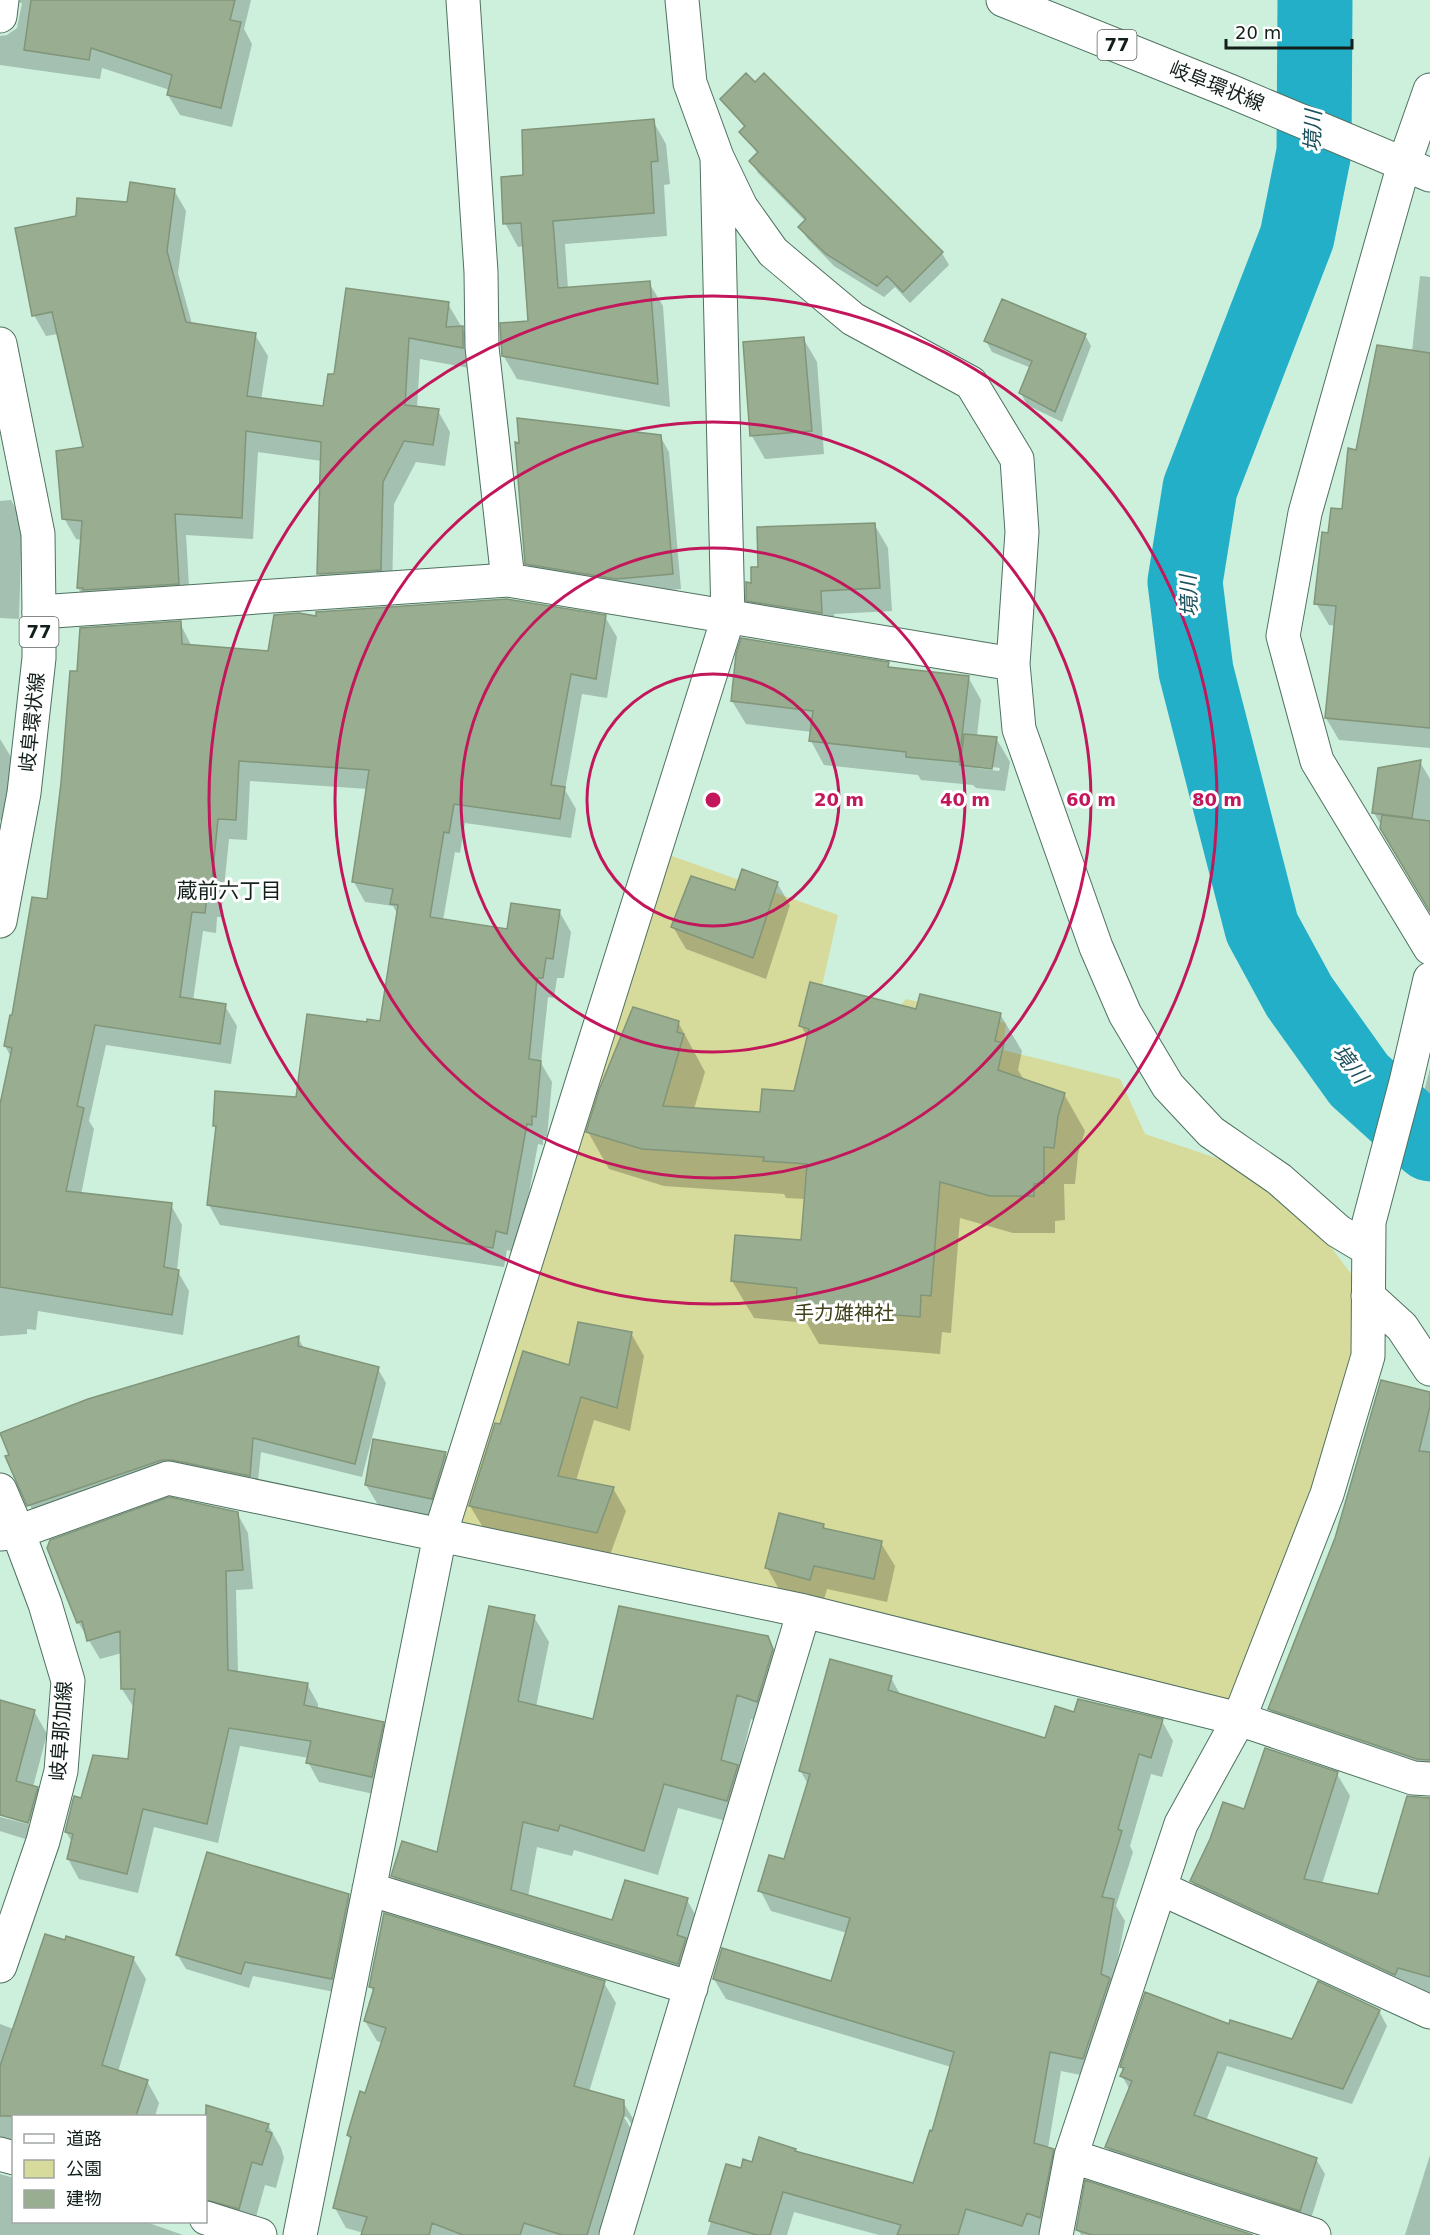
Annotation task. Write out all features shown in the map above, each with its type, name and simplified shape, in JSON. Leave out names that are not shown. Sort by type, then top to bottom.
[{"type":"street","points":[[0,16],[2,0]]},
{"type":"street","points":[[463,0],[481,272],[482,347],[508,580]]},
{"type":"street","points":[[682,0],[690,83],[717,157],[741,207],[773,252],[853,319],[971,383],[1017,459],[1022,531],[1013,664],[1019,729],[1096,947],[1125,1014],[1168,1086],[1210,1132],[1279,1179],[1338,1231],[1368,1236]]},
{"type":"street","name":"岐阜環状線","points":[[1003,0],[1406,164]]},
{"type":"street","points":[[1430,90],[1406,164],[1305,513],[1283,636],[1317,761],[1430,948]]},
{"type":"street","points":[[300,2235],[440,1535],[728,618],[717,157]]},
{"type":"street","name":"岐阜環状線","points":[[0,344],[38,534],[39,612],[39,658],[24,792],[0,921]]},
{"type":"street","points":[[39,612],[508,580],[1013,664]]},
{"type":"street","points":[[1056,2235],[1071,2156],[1181,1824],[1239,1719],[1327,1494],[1368,1356],[1368,1236],[1430,979]]},
{"type":"street","points":[[1368,1296],[1402,1328],[1430,1369]]},
{"type":"street","points":[[0,1490],[9,1533],[168,1478],[804,1611],[1239,1719],[1413,1778],[1430,1779]]},
{"type":"street","name":"岐阜那加線","points":[[0,1966],[43,1841],[61,1771],[68,1681],[45,1604],[9,1533]]},
{"type":"street","points":[[616,2235],[804,1611]]},
{"type":"street","points":[[1160,1888],[1430,2012]]},
{"type":"street","points":[[369,1889],[691,1988]]},
{"type":"street","points":[[1071,2156],[1314,2235]]},
{"type":"street","points":[[207,2218],[260,2235]]},
{"type":"green space","name":"手力雄神社","points":[[655,850],[838,915],[820,995],[896,1011],[906,999],[1006,1023],[1003,1050],[1120,1079],[1145,1134],[1279,1179],[1368,1296],[1368,1356],[1239,1719],[440,1535]]},
{"type":"building","points":[[31,0],[235,0],[230,20],[241,22],[221,108],[167,95],[172,75],[91,48],[89,60],[24,50]]},
{"type":"building","points":[[746,73],[755,82],[764,73],[943,252],[903,292],[887,276],[877,286],[826,254],[798,227],[806,219],[749,161],[758,152],[739,132],[745,126],[720,99]]},
{"type":"building","points":[[654,119],[658,161],[651,162],[654,213],[553,221],[558,288],[650,281],[658,384],[502,356],[500,323],[528,321],[521,223],[503,224],[501,177],[523,175],[522,130]]},
{"type":"building","points":[[130,182],[175,189],[167,251],[186,322],[256,333],[247,396],[323,406],[328,374],[334,374],[346,288],[449,302],[446,327],[463,326],[463,348],[409,338],[405,405],[439,409],[433,445],[404,441],[383,482],[381,570],[317,574],[321,442],[246,431],[242,518],[175,514],[179,584],[83,590],[83,588],[77,588],[82,521],[62,519],[56,451],[83,447],[52,312],[32,316],[15,228],[76,216],[77,198],[127,202]]},
{"type":"building","points":[[1002,299],[1086,334],[1055,412],[1019,393],[1032,361],[984,341]]},
{"type":"building","points":[[804,337],[812,431],[750,436],[743,342]]},
{"type":"building","points":[[1377,345],[1430,353],[1430,728],[1325,718],[1336,606],[1314,604],[1322,532],[1328,533],[1331,508],[1342,509],[1348,448],[1356,450]]},
{"type":"building","points":[[517,418],[661,435],[673,574],[616,579],[525,564],[515,442],[519,443]]},
{"type":"building","points":[[875,523],[880,588],[821,591],[822,613],[746,601],[746,582],[751,583],[751,567],[758,567],[757,527]]},
{"type":"building","points":[[507,599],[606,615],[596,679],[571,674],[551,785],[565,787],[560,819],[454,804],[449,833],[444,832],[430,917],[507,929],[511,903],[560,910],[553,959],[546,958],[543,978],[537,978],[529,1059],[541,1061],[536,1117],[532,1116],[532,1125],[527,1124],[507,1234],[496,1231],[493,1248],[207,1205],[216,1126],[213,1126],[215,1091],[296,1097],[307,1014],[367,1022],[367,1019],[380,1021],[398,905],[390,904],[393,889],[352,882],[369,770],[239,761],[236,820],[218,819],[210,898],[207,897],[205,913],[192,912],[180,997],[226,1004],[220,1044],[95,1025],[77,1106],[84,1108],[66,1191],[172,1203],[164,1267],[179,1270],[172,1315],[0,1287],[0,1104],[12,1048],[4,1046],[10,1015],[12,1015],[32,897],[47,899],[61,783],[70,671],[77,671],[80,628],[181,621],[182,644],[268,651],[274,615],[299,613],[316,616],[316,612]]},
{"type":"building","points":[[741,638],[889,662],[888,667],[969,676],[959,762],[906,757],[906,752],[809,741],[813,711],[731,701],[736,654]]},
{"type":"building","points":[[964,734],[997,737],[992,769],[960,765]]},
{"type":"building","points":[[1421,760],[1412,818],[1372,813],[1378,768]]},
{"type":"building","points":[[1382,815],[1430,821],[1430,912],[1380,828]]},
{"type":"building","points":[[742,869],[778,882],[753,958],[671,927],[691,876],[735,890]]},
{"type":"building","points":[[810,982],[916,1009],[920,994],[1001,1013],[995,1041],[1004,1043],[998,1070],[1065,1093],[1058,1116],[1054,1148],[1044,1147],[1044,1183],[1034,1184],[1034,1196],[990,1196],[940,1182],[931,1296],[921,1295],[920,1317],[796,1307],[797,1288],[731,1281],[735,1235],[801,1240],[807,1164],[763,1161],[764,1157],[642,1149],[586,1132],[599,1090],[633,1007],[679,1021],[677,1032],[684,1034],[663,1106],[760,1112],[762,1089],[794,1091],[809,1029],[799,1026]]},
{"type":"building","points":[[578,1322],[632,1332],[617,1408],[581,1397],[558,1476],[614,1487],[597,1533],[469,1506],[495,1423],[500,1424],[523,1351],[569,1365]]},
{"type":"building","points":[[299,1336],[298,1346],[379,1367],[355,1464],[253,1438],[250,1476],[162,1460],[27,1506],[5,1456],[9,1455],[0,1433],[88,1399]]},
{"type":"building","points":[[1381,1380],[1430,1392],[1430,1406],[1419,1451],[1430,1452],[1430,1760],[1417,1759],[1268,1709],[1335,1538]]},
{"type":"building","points":[[373,1439],[446,1452],[432,1499],[365,1485]]},
{"type":"building","points":[[169,1497],[238,1512],[243,1570],[226,1571],[228,1670],[308,1683],[304,1705],[384,1722],[372,1777],[306,1763],[311,1741],[229,1728],[207,1824],[143,1809],[127,1874],[67,1859],[73,1834],[65,1832],[74,1796],[81,1798],[93,1755],[128,1759],[135,1689],[121,1689],[120,1631],[87,1641],[82,1621],[77,1623],[47,1548],[50,1540]]},
{"type":"building","points":[[779,1513],[824,1524],[823,1528],[882,1541],[874,1579],[814,1566],[810,1580],[765,1568]]},
{"type":"building","points":[[489,1606],[535,1615],[518,1701],[593,1719],[619,1606],[768,1636],[773,1649],[757,1702],[737,1695],[721,1760],[738,1765],[727,1801],[664,1784],[644,1851],[560,1825],[558,1831],[523,1822],[511,1890],[612,1920],[625,1880],[688,1898],[677,1935],[686,1938],[678,1964],[391,1876],[402,1841],[437,1852]]},
{"type":"building","points":[[830,1659],[892,1676],[888,1690],[1045,1738],[1055,1706],[1074,1712],[1078,1699],[1163,1719],[1151,1758],[1139,1754],[1118,1829],[1122,1831],[1102,1897],[1114,1899],[1101,1974],[1110,1978],[1083,2059],[1050,2052],[1034,2143],[1054,2149],[1040,2218],[1027,2213],[1022,2226],[966,2209],[958,2235],[897,2235],[901,2225],[783,2192],[770,2235],[757,2235],[709,2221],[726,2164],[741,2168],[743,2159],[752,2162],[759,2137],[796,2149],[795,2151],[913,2183],[930,2130],[932,2131],[954,2052],[713,1979],[722,1948],[831,1981],[850,1918],[758,1891],[769,1855],[784,1859],[810,1774],[799,1771]]},
{"type":"building","points":[[0,1700],[35,1710],[16,1781],[38,1787],[28,1823],[0,1815]]},
{"type":"building","points":[[1265,1748],[1338,1772],[1304,1879],[1378,1894],[1407,1796],[1430,1798],[1430,1977],[1398,1968],[1395,1975],[1190,1881],[1210,1839],[1223,1802],[1244,1809]]},
{"type":"building","points":[[207,1852],[349,1894],[332,1979],[245,1962],[241,1974],[176,1955]]},
{"type":"building","points":[[384,1913],[605,1981],[574,2086],[624,2100],[624,2114],[587,2235],[562,2235],[524,2223],[520,2235],[463,2235],[432,2223],[429,2235],[361,2235],[367,2217],[333,2208],[351,2137],[347,2135],[360,2091],[365,2093],[386,2028],[364,2021],[374,1988],[369,1987]]},
{"type":"building","points":[[45,1934],[65,1940],[66,1936],[134,1957],[102,2065],[148,2080],[136,2115],[0,2116],[0,2066]]},
{"type":"building","points":[[1318,1981],[1380,2010],[1343,2089],[1218,2052],[1194,2115],[1317,2158],[1300,2211],[1105,2147],[1132,2081],[1120,2076],[1124,2068],[1120,2067],[1145,1992],[1229,2024],[1230,2020],[1292,2039]]},
{"type":"building","points":[[206,2105],[269,2124],[266,2131],[272,2133],[262,2165],[252,2162],[239,2209],[207,2200]]},
{"type":"building","points":[[1085,2180],[1253,2235],[1092,2235],[1076,2230]]},
{"type":"waterway","name":"境川","points":[[1315,0],[1314,152],[1297,237],[1200,488],[1185,582],[1196,671],[1262,928],[1299,996],[1359,1080],[1430,1144]]},
{"type":"district","name":"蔵前六丁目","points":[[229,891]]}]
